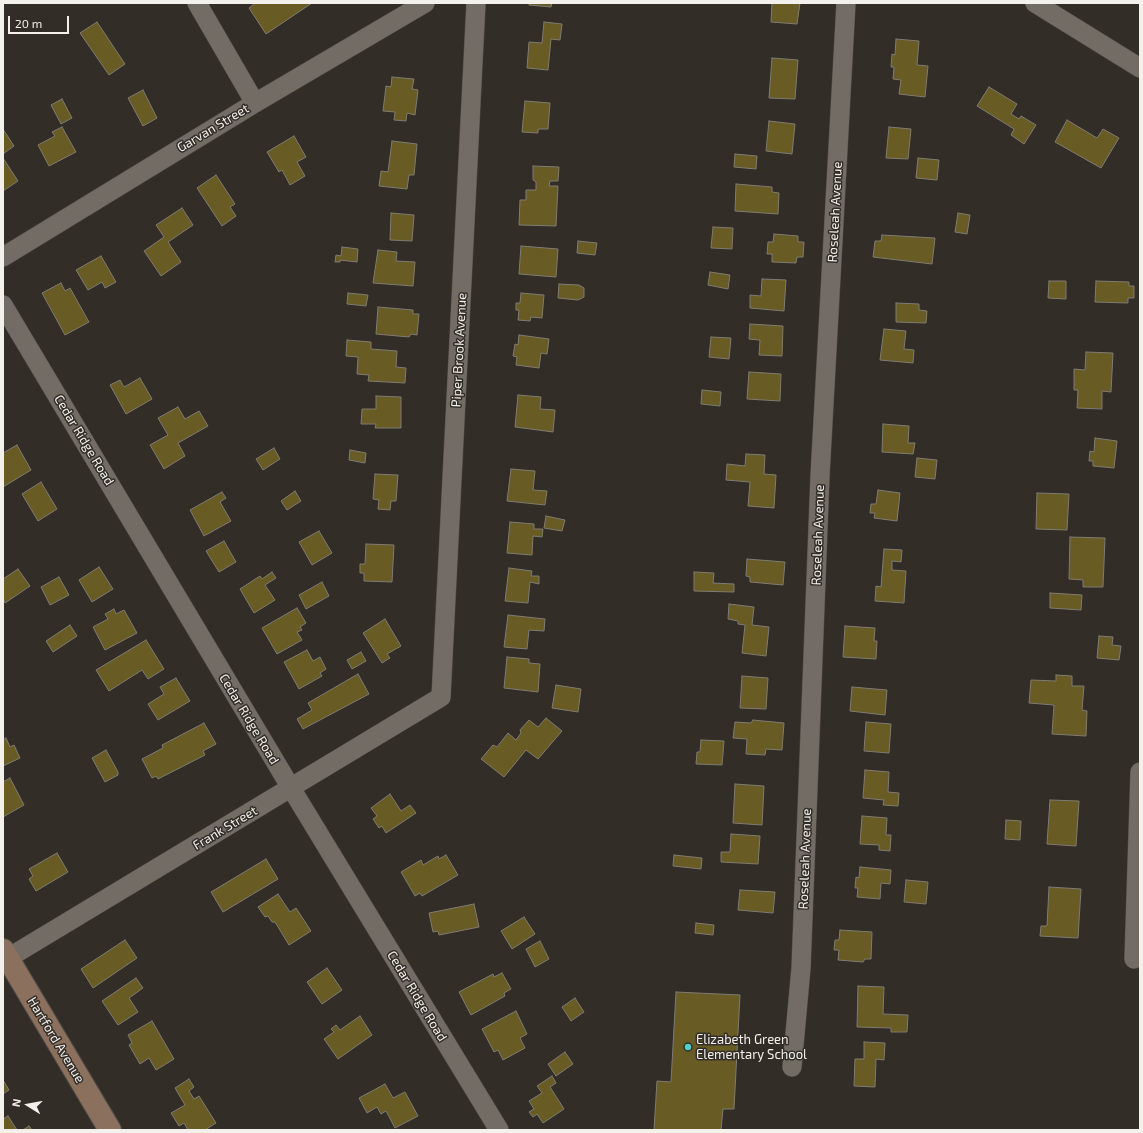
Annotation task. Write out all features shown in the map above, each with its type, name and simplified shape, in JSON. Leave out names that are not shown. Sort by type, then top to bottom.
[{"type":"main road","name":"Hartford Avenue","points":[[5,954],[110,1130]]},
{"type":"street","points":[[197,3],[255,102]]},
{"type":"street","name":"Garvan Street","points":[[3,257],[255,102],[425,3]]},
{"type":"street","name":"Piper Brook Avenue","points":[[441,697],[476,3]]},
{"type":"street","name":"Roseleah Avenue","points":[[792,1067],[801,968],[820,476],[846,3]]},
{"type":"street","points":[[1035,3],[1140,68]]},
{"type":"street","name":"Cedar Ridge Road","points":[[3,305],[291,788],[499,1130]]},
{"type":"street","name":"Frank Street","points":[[5,954],[291,788],[441,697]]},
{"type":"street","points":[[1134,960],[1140,772]]},
{"type":"building","points":[[255,3],[312,3],[266,34],[249,8]]},
{"type":"building","points":[[529,3],[552,3],[551,7],[529,5]]},
{"type":"building","points":[[772,3],[800,3],[797,24],[771,22]]},
{"type":"building","points":[[97,22],[125,64],[109,75],[80,33]]},
{"type":"building","points":[[544,22],[562,24],[560,40],[551,39],[548,70],[527,68],[529,42],[542,43]]},
{"type":"building","points":[[896,39],[919,41],[917,65],[928,66],[925,97],[899,94],[901,80],[893,79],[894,67],[891,67],[892,54],[895,55]]},
{"type":"building","points":[[772,58],[798,60],[795,99],[769,98]]},
{"type":"building","points":[[392,77],[414,79],[412,89],[418,90],[415,115],[407,113],[406,121],[394,120],[395,112],[383,111],[386,86],[391,87]]},
{"type":"building","points":[[989,87],[1017,104],[1011,114],[1019,119],[1021,116],[1036,125],[1024,144],[1011,135],[1014,129],[977,106]]},
{"type":"building","points":[[143,90],[157,118],[143,126],[128,98]]},
{"type":"building","points":[[62,99],[72,118],[61,124],[51,105]]},
{"type":"building","points":[[525,101],[550,103],[548,129],[538,129],[538,133],[522,132]]},
{"type":"building","points":[[1067,120],[1097,138],[1103,129],[1119,138],[1101,168],[1055,142]]},
{"type":"building","points":[[769,121],[795,124],[792,154],[766,151]]},
{"type":"building","points":[[62,127],[76,152],[49,166],[38,145],[55,136],[52,132]]},
{"type":"building","points":[[889,127],[911,129],[908,159],[886,158]]},
{"type":"building","points":[[3,129],[14,146],[3,154]]},
{"type":"building","points":[[294,136],[306,157],[297,162],[305,176],[290,185],[282,170],[279,172],[267,152]]},
{"type":"building","points":[[392,141],[417,144],[414,175],[409,175],[407,189],[379,186],[381,171],[388,172]]},
{"type":"building","points":[[735,154],[757,156],[756,169],[734,167]]},
{"type":"building","points":[[3,158],[18,181],[3,191]]},
{"type":"building","points":[[918,158],[939,160],[937,180],[916,178]]},
{"type":"building","points":[[533,166],[559,167],[558,181],[550,181],[549,186],[558,186],[556,226],[519,225],[520,200],[526,200],[526,190],[536,190],[536,182],[533,180]]},
{"type":"building","points":[[216,175],[235,204],[230,207],[236,216],[222,226],[197,188]]},
{"type":"building","points":[[736,184],[772,187],[772,192],[779,193],[778,214],[735,211]]},
{"type":"building","points":[[182,208],[193,225],[168,242],[181,262],[161,276],[144,251],[164,237],[156,225]]},
{"type":"building","points":[[391,213],[414,215],[412,241],[390,240]]},
{"type":"building","points":[[958,213],[970,215],[967,234],[955,232]]},
{"type":"building","points":[[713,227],[733,228],[732,249],[711,248]]},
{"type":"building","points":[[774,234],[798,236],[798,242],[804,242],[803,257],[797,257],[796,263],[772,262],[772,254],[767,254],[768,242],[773,242]]},
{"type":"building","points":[[882,235],[935,238],[932,264],[873,257],[875,241],[881,241]]},
{"type":"building","points":[[578,241],[597,243],[595,255],[577,253]]},
{"type":"building","points":[[521,246],[558,249],[556,277],[519,274]]},
{"type":"building","points":[[342,247],[358,249],[357,262],[340,260],[340,262],[335,262],[336,255],[341,256]]},
{"type":"building","points":[[378,250],[397,252],[396,261],[415,262],[413,286],[373,283]]},
{"type":"building","points":[[101,256],[116,282],[105,288],[102,282],[88,290],[76,270]]},
{"type":"building","points":[[710,272],[730,275],[728,289],[708,285]]},
{"type":"building","points":[[762,279],[786,280],[784,311],[750,308],[750,295],[761,296]]},
{"type":"building","points":[[1049,281],[1066,281],[1066,299],[1048,298]]},
{"type":"building","points":[[1096,281],[1129,282],[1129,286],[1134,286],[1134,298],[1128,298],[1128,303],[1095,302]]},
{"type":"building","points":[[61,283],[65,291],[70,288],[89,322],[65,335],[42,293]]},
{"type":"building","points":[[559,284],[579,285],[584,288],[584,297],[578,300],[558,298]]},
{"type":"building","points":[[348,293],[368,295],[366,306],[347,304]]},
{"type":"building","points":[[521,293],[544,295],[542,318],[531,317],[530,321],[518,320],[519,310],[516,310],[516,303],[520,303]]},
{"type":"building","points":[[896,303],[919,304],[919,310],[927,311],[926,323],[896,322]]},
{"type":"building","points":[[378,307],[413,310],[413,314],[419,314],[417,335],[411,334],[409,337],[376,334]]},
{"type":"building","points":[[750,324],[783,326],[782,356],[759,355],[760,340],[749,339]]},
{"type":"building","points":[[884,329],[906,331],[904,349],[914,350],[913,363],[880,360]]},
{"type":"building","points":[[519,335],[549,339],[547,354],[541,353],[539,368],[516,365],[517,357],[513,356],[515,344],[518,345]]},
{"type":"building","points":[[711,337],[731,338],[729,359],[709,357]]},
{"type":"building","points":[[347,340],[371,342],[371,349],[397,351],[396,367],[406,368],[405,383],[368,381],[369,375],[357,374],[358,357],[346,356]]},
{"type":"building","points":[[1086,352],[1113,353],[1111,392],[1102,391],[1102,409],[1077,408],[1078,390],[1074,390],[1074,369],[1085,370]]},
{"type":"building","points":[[749,372],[781,374],[780,401],[747,399]]},
{"type":"building","points":[[140,378],[152,399],[126,414],[110,385],[120,380],[124,387]]},
{"type":"building","points":[[702,390],[721,392],[720,406],[701,404]]},
{"type":"building","points":[[518,395],[541,397],[540,409],[555,410],[553,432],[515,427]]},
{"type":"building","points":[[376,396],[401,397],[401,428],[375,428],[376,424],[361,424],[362,409],[376,409]]},
{"type":"building","points":[[178,407],[185,419],[199,411],[208,426],[178,443],[185,456],[164,469],[150,445],[168,435],[158,418]]},
{"type":"building","points":[[883,424],[909,426],[908,443],[915,443],[913,454],[882,452]]},
{"type":"building","points":[[1095,438],[1117,441],[1114,468],[1093,466],[1093,461],[1089,461],[1090,451],[1094,452]]},
{"type":"building","points":[[17,445],[31,470],[3,487],[3,453]]},
{"type":"building","points":[[274,448],[280,459],[263,470],[256,459]]},
{"type":"building","points":[[350,450],[366,453],[365,463],[349,460]]},
{"type":"building","points":[[746,454],[765,455],[764,474],[776,475],[774,508],[748,506],[750,482],[726,480],[727,464],[745,466]]},
{"type":"building","points":[[917,458],[937,460],[935,479],[915,477]]},
{"type":"building","points":[[511,469],[535,471],[533,490],[547,491],[545,505],[507,501]]},
{"type":"building","points":[[375,474],[398,475],[396,501],[391,501],[390,510],[378,509],[379,500],[373,499]]},
{"type":"building","points":[[41,482],[57,509],[38,521],[22,494]]},
{"type":"building","points":[[878,490],[900,493],[897,521],[874,518],[875,513],[870,513],[871,504],[876,504]]},
{"type":"building","points":[[295,491],[301,501],[287,510],[281,501]]},
{"type":"building","points":[[222,492],[226,498],[220,502],[231,521],[204,536],[190,510]]},
{"type":"building","points":[[1037,493],[1069,494],[1067,530],[1036,529]]},
{"type":"building","points":[[546,516],[565,520],[562,531],[544,528]]},
{"type":"building","points":[[510,522],[534,524],[534,529],[543,529],[542,537],[533,536],[532,555],[507,553]]},
{"type":"building","points":[[319,531],[332,553],[312,565],[299,542]]},
{"type":"building","points":[[1070,537],[1105,538],[1103,587],[1083,587],[1083,580],[1069,579]]},
{"type":"building","points":[[224,541],[236,562],[219,572],[206,551]]},
{"type":"building","points":[[366,544],[394,545],[392,582],[364,581],[364,573],[360,573],[360,564],[365,564]]},
{"type":"building","points":[[884,549],[902,550],[901,562],[892,561],[892,570],[906,571],[904,603],[875,601],[876,586],[881,587]]},
{"type":"building","points":[[747,559],[785,562],[783,585],[750,582],[750,577],[746,576]]},
{"type":"building","points":[[99,567],[113,589],[92,602],[79,580]]},
{"type":"building","points":[[509,568],[532,571],[531,576],[539,576],[539,584],[530,582],[528,603],[505,601]]},
{"type":"building","points":[[18,569],[30,586],[5,603],[3,599],[3,579]]},
{"type":"building","points":[[272,572],[276,578],[265,585],[275,600],[254,613],[240,589],[260,576],[262,579]]},
{"type":"building","points":[[694,572],[714,573],[713,583],[734,584],[734,592],[694,591]]},
{"type":"building","points":[[59,577],[69,595],[50,605],[41,587]]},
{"type":"building","points":[[322,582],[329,596],[306,609],[299,595]]},
{"type":"building","points":[[1050,593],[1082,595],[1081,610],[1050,608]]},
{"type":"building","points":[[729,604],[754,607],[752,625],[769,627],[766,656],[742,653],[745,625],[738,624],[738,621],[728,619]]},
{"type":"building","points":[[297,608],[306,623],[300,627],[302,630],[297,632],[302,640],[277,654],[262,628]]},
{"type":"building","points":[[114,609],[116,614],[124,610],[137,633],[105,650],[93,627],[108,619],[105,614]]},
{"type":"building","points":[[508,615],[545,619],[544,631],[529,630],[527,649],[504,647]]},
{"type":"building","points":[[385,619],[401,646],[387,654],[390,658],[382,663],[363,633]]},
{"type":"building","points":[[70,625],[77,636],[53,652],[46,641]]},
{"type":"building","points":[[845,626],[875,628],[874,641],[877,641],[876,659],[843,657]]},
{"type":"building","points":[[1099,636],[1113,637],[1112,645],[1121,646],[1119,660],[1097,658]]},
{"type":"building","points":[[146,640],[164,669],[148,679],[142,670],[109,691],[96,670]]},
{"type":"building","points":[[307,650],[313,661],[320,657],[326,669],[320,673],[322,676],[299,689],[284,662]]},
{"type":"building","points":[[361,652],[366,661],[352,669],[347,660]]},
{"type":"building","points":[[507,657],[529,659],[529,663],[540,664],[538,692],[504,688]]},
{"type":"building","points":[[358,674],[369,694],[303,729],[297,719],[312,710],[308,703]]},
{"type":"building","points":[[1056,675],[1072,676],[1072,686],[1084,686],[1082,710],[1087,711],[1086,736],[1052,734],[1054,705],[1029,703],[1031,680],[1056,681]]},
{"type":"building","points":[[742,676],[768,678],[766,709],[740,708]]},
{"type":"building","points":[[176,678],[190,701],[158,720],[148,704],[164,694],[160,687]]},
{"type":"building","points":[[556,685],[581,689],[578,712],[552,708]]},
{"type":"building","points":[[852,687],[887,690],[885,715],[850,711]]},
{"type":"building","points":[[546,718],[562,731],[538,759],[526,750],[504,777],[481,759],[493,745],[497,747],[508,733],[516,740],[521,733],[520,730],[529,720],[538,727]]},
{"type":"building","points":[[753,720],[784,723],[782,750],[766,749],[765,755],[746,754],[747,739],[733,738],[735,722],[751,723]]},
{"type":"building","points":[[866,722],[891,724],[889,753],[864,751]]},
{"type":"building","points":[[204,723],[216,744],[203,751],[205,755],[158,779],[156,776],[152,778],[142,759],[163,748],[162,745]]},
{"type":"building","points":[[6,738],[10,747],[14,745],[20,758],[3,766],[3,740]]},
{"type":"building","points":[[701,740],[724,741],[722,765],[696,764],[697,752],[700,752]]},
{"type":"building","points":[[106,750],[118,772],[118,775],[105,782],[92,758]]},
{"type":"building","points":[[865,770],[889,772],[888,792],[899,793],[898,806],[883,805],[884,800],[863,798]]},
{"type":"building","points":[[10,778],[24,805],[3,817],[3,782]]},
{"type":"building","points":[[735,784],[764,786],[762,825],[733,823]]},
{"type":"building","points":[[390,794],[401,811],[410,805],[416,813],[386,833],[382,826],[379,828],[373,819],[377,816],[371,808]]},
{"type":"building","points":[[1050,800],[1079,801],[1076,846],[1047,844]]},
{"type":"building","points":[[862,816],[887,818],[886,835],[891,835],[890,851],[879,850],[879,845],[860,844]]},
{"type":"building","points":[[1006,820],[1021,821],[1020,840],[1005,839]]},
{"type":"building","points":[[731,834],[760,836],[758,864],[721,862],[721,852],[730,852]]},
{"type":"building","points":[[57,853],[68,872],[36,891],[29,879],[33,876],[29,869]]},
{"type":"building","points":[[446,855],[458,875],[422,896],[420,893],[415,896],[401,872],[421,860],[423,865],[438,856],[439,859]]},
{"type":"building","points":[[674,855],[702,858],[701,869],[673,866]]},
{"type":"building","points":[[266,859],[278,879],[223,912],[211,892]]},
{"type":"building","points":[[860,867],[891,870],[890,884],[881,883],[880,899],[857,897],[858,888],[855,888],[856,877],[859,878]]},
{"type":"building","points":[[906,880],[928,882],[926,904],[904,902]]},
{"type":"building","points":[[1049,887],[1081,889],[1078,938],[1040,936],[1041,926],[1047,926]]},
{"type":"building","points":[[740,890],[775,892],[773,913],[738,910]]},
{"type":"building","points":[[278,894],[290,912],[296,908],[311,931],[289,945],[275,922],[272,922],[268,916],[265,917],[258,907]]},
{"type":"building","points":[[474,904],[479,927],[439,935],[438,931],[433,932],[429,913]]},
{"type":"building","points":[[524,917],[535,934],[512,949],[501,931]]},
{"type":"building","points":[[696,923],[714,925],[713,935],[695,933]]},
{"type":"building","points":[[840,930],[872,932],[871,959],[865,959],[863,962],[838,960],[839,950],[834,950],[835,940],[839,940]]},
{"type":"building","points":[[125,940],[137,958],[93,988],[81,969]]},
{"type":"building","points":[[540,941],[549,959],[535,967],[526,949]]},
{"type":"building","points":[[327,968],[342,990],[322,1004],[307,982]]},
{"type":"building","points":[[502,973],[511,989],[504,993],[505,996],[471,1015],[459,992],[493,974],[494,977]]},
{"type":"building","points":[[136,978],[143,988],[129,998],[138,1012],[118,1025],[102,1001]]},
{"type":"building","points":[[858,986],[884,987],[883,1014],[908,1015],[907,1032],[891,1032],[891,1028],[857,1027]]},
{"type":"building","points":[[676,992],[740,995],[734,1109],[723,1109],[721,1130],[654,1130],[657,1081],[671,1082]]},
{"type":"building","points":[[575,998],[584,1012],[571,1021],[562,1007]]},
{"type":"building","points":[[516,1011],[527,1034],[520,1038],[525,1048],[503,1060],[498,1050],[494,1052],[482,1029]]},
{"type":"building","points":[[360,1016],[372,1035],[338,1059],[324,1039],[334,1032],[331,1029],[336,1025],[340,1030]]},
{"type":"building","points":[[152,1021],[174,1059],[156,1070],[149,1058],[140,1064],[129,1045],[132,1043],[128,1035]]},
{"type":"building","points":[[864,1042],[885,1043],[884,1060],[876,1059],[875,1087],[854,1086],[855,1059],[864,1059]]},
{"type":"building","points":[[565,1052],[573,1064],[556,1076],[548,1064]]},
{"type":"building","points":[[552,1076],[556,1083],[550,1087],[564,1109],[543,1123],[537,1114],[533,1117],[529,1112],[534,1109],[529,1101],[542,1093],[537,1086]]},
{"type":"building","points":[[189,1079],[194,1087],[189,1091],[194,1099],[199,1096],[216,1123],[205,1130],[188,1130],[184,1123],[179,1126],[171,1113],[185,1105],[175,1088]]},
{"type":"building","points":[[3,1080],[9,1090],[3,1094]]},
{"type":"building","points":[[385,1084],[393,1098],[405,1092],[418,1116],[395,1128],[386,1111],[381,1114],[377,1107],[367,1113],[359,1098]]},
{"type":"building","points":[[8,1116],[17,1130],[3,1130],[3,1119]]},
{"type":"building","points":[[29,1126],[32,1130],[23,1130]]},
{"type":"place","name":"Elizabeth Green Elementary School","points":[[688,1047]]}]
